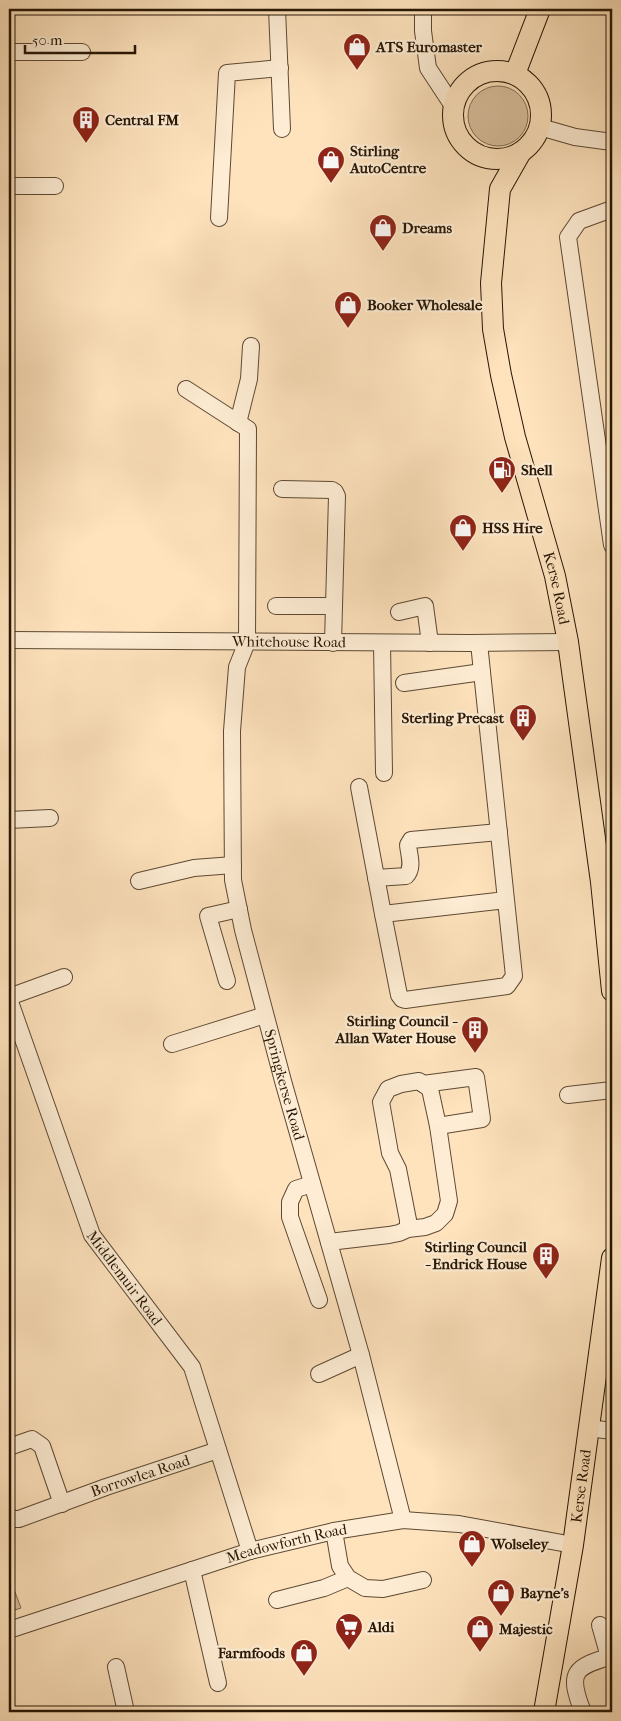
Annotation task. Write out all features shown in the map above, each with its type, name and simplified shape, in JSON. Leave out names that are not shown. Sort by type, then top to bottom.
[{"type":"main road","points":[[515,74],[540,9]]},
{"type":"main road","points":[[475,154],[486,158],[510,158],[521,152],[536,137],[542,114],[540,102],[534,90],[526,81],[515,74],[496,70],[476,75],[458,93],[453,106],[453,120],[456,133],[464,145],[475,154],[500,189]]},
{"type":"main road","name":"Kerse Road","points":[[521,152],[500,189],[491,283],[493,329],[515,437],[555,576],[568,642],[612,983]]},
{"type":"main road","name":"Kerse Road","points":[[544,1712],[573,1545],[612,1258]]},
{"type":"street","points":[[277,9],[282,129]]},
{"type":"street","points":[[423,9],[423,31],[428,68],[453,106]]},
{"type":"street","points":[[9,52],[82,52]]},
{"type":"street","points":[[219,218],[227,73],[280,68]]},
{"type":"street","points":[[540,127],[575,137],[612,142]]},
{"type":"street","points":[[9,186],[55,186]]},
{"type":"street","points":[[612,210],[578,221],[568,237],[611,526],[612,545]]},
{"type":"street","points":[[238,423],[249,380],[252,346]]},
{"type":"street","points":[[186,389],[248,429],[247,642]]},
{"type":"street","points":[[282,489],[332,490],[337,496],[333,642]]},
{"type":"street","points":[[276,606],[334,606]]},
{"type":"street","points":[[399,612],[425,606],[430,643]]},
{"type":"street","name":"Whitehouse Road","points":[[9,640],[382,643],[568,642]]},
{"type":"street","name":"Springkerse Road","points":[[247,642],[237,667],[232,732],[233,880],[243,930],[265,1015],[360,1355],[403,1520]]},
{"type":"street","points":[[382,643],[384,773]]},
{"type":"street","points":[[359,787],[399,995],[402,999],[406,1000],[507,986],[512,982],[514,976],[479,643]]},
{"type":"street","points":[[404,683],[482,672]]},
{"type":"street","points":[[9,820],[50,818]]},
{"type":"street","points":[[376,878],[406,876],[410,868],[408,845],[412,840],[499,832]]},
{"type":"street","points":[[139,881],[194,868],[233,865]]},
{"type":"street","points":[[383,914],[506,900]]},
{"type":"street","points":[[227,981],[208,916],[239,909]]},
{"type":"street","points":[[9,998],[64,977]]},
{"type":"street","name":"Middlemuir Road","points":[[9,998],[92,1235],[192,1368],[250,1551]]},
{"type":"street","points":[[172,1044],[265,1015]]},
{"type":"street","points":[[423,1084],[476,1077],[482,1119],[438,1126]]},
{"type":"street","points":[[329,1242],[389,1235],[408,1229],[426,1227],[436,1223],[444,1214],[448,1201],[438,1126],[430,1089],[419,1081],[401,1084],[388,1089],[381,1102],[390,1153],[398,1169],[408,1229]]},
{"type":"street","points":[[568,1095],[612,1090]]},
{"type":"street","points":[[312,1184],[296,1189],[290,1202],[290,1218],[319,1300]]},
{"type":"street","points":[[319,1374],[360,1355]]},
{"type":"street","points":[[589,1428],[612,1431]]},
{"type":"street","points":[[9,1447],[32,1439],[42,1446],[62,1504]]},
{"type":"street","name":"Borrowlea Road","points":[[9,1516],[12,1519],[19,1519],[106,1487],[218,1450]]},
{"type":"street","name":"Meadowforth Road","points":[[9,1630],[250,1551],[334,1531],[403,1520],[459,1524],[573,1545]]},
{"type":"street","points":[[334,1531],[340,1566],[348,1578],[365,1588],[383,1589],[423,1580]]},
{"type":"street","points":[[192,1570],[218,1683]]},
{"type":"street","points":[[277,1600],[324,1588],[348,1578]]},
{"type":"street","points":[[583,1712],[576,1690],[575,1677],[579,1668],[588,1663],[611,1656],[600,1625]]},
{"type":"street","points":[[116,1667],[126,1712]]},
{"type":"shaded area","points":[[498,86],[510,88],[523,99],[528,116],[526,128],[515,141],[498,146],[486,144],[473,133],[468,116],[470,104],[481,91]]},
{"type":"shaded area","points":[[9,1576],[21,1608],[9,1612]]},
{"type":"place","name":"ATS Euromaster","points":[[357,71]]},
{"type":"place","name":"Central FM","points":[[86,144]]},
{"type":"place","name":"Stirling AutoCentre","points":[[331,184]]},
{"type":"place","name":"Dreams","points":[[383,252]]},
{"type":"place","name":"Booker Wholesale","points":[[348,329]]},
{"type":"place","name":"Shell","points":[[502,494]]},
{"type":"place","name":"HSS Hire","points":[[463,552]]},
{"type":"place","name":"Sterling Precast","points":[[523,742]]},
{"type":"place","name":"Stirling Council - Allan Water House","points":[[475,1054]]},
{"type":"place","name":"Stirling Council - Endrick House","points":[[546,1280]]},
{"type":"place","name":"Wolseley","points":[[472,1568]]},
{"type":"place","name":"Bayne's","points":[[501,1617]]},
{"type":"place","name":"Aldi","points":[[349,1651]]},
{"type":"place","name":"Majestic","points":[[480,1653]]},
{"type":"place","name":"Farmfoods","points":[[304,1677]]}]
